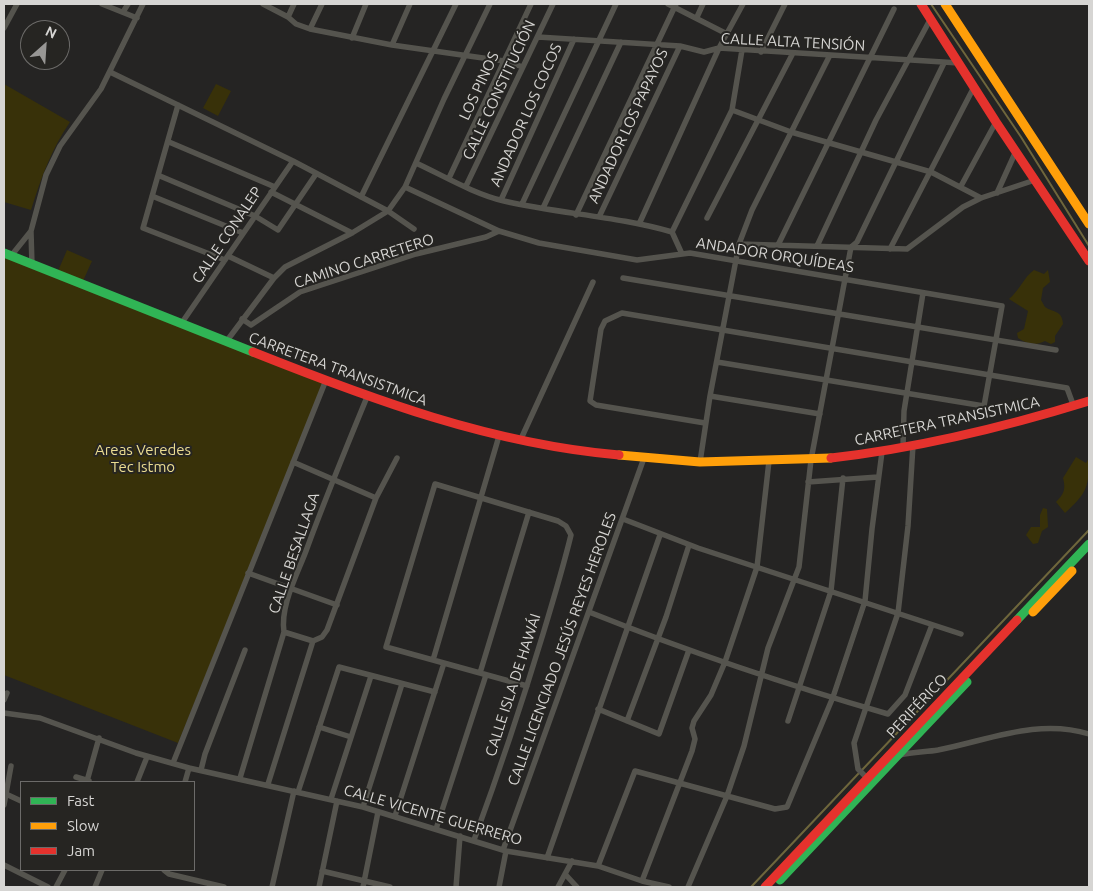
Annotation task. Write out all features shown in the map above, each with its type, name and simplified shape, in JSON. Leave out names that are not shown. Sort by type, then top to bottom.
[{"type":"main road","points":[[921,4],[996,122],[1089,261]]},
{"type":"main road","points":[[945,4],[1089,224]]},
{"type":"main road","name":"CARRETERA TRANSISTMICA","points":[[7,255],[367,397],[499,436],[586,452],[700,462],[811,460],[882,452],[1019,423],[1089,401]]},
{"type":"main road","name":"PERIFÉRICO","points":[[1052,588],[1089,544]]},
{"type":"main road","name":"PERIFÉRICO","points":[[765,887],[865,776],[1089,553]]},
{"type":"main road","name":"PERIFÉRICO","points":[[773,887],[865,776],[898,755],[1044,596]]},
{"type":"street","points":[[4,28],[17,4]]},
{"type":"street","points":[[102,4],[137,18]]},
{"type":"street","points":[[123,12],[128,4]]},
{"type":"street","points":[[32,264],[31,231],[46,175],[60,146],[101,89],[144,4]]},
{"type":"street","points":[[263,4],[288,17],[296,24],[310,29],[392,45],[504,61],[523,67]]},
{"type":"street","points":[[288,17],[294,4]]},
{"type":"street","points":[[310,29],[322,4]]},
{"type":"street","points":[[352,38],[366,4]]},
{"type":"street","points":[[392,45],[410,4]]},
{"type":"street","points":[[361,197],[456,4]]},
{"type":"street","points":[[226,342],[274,278],[285,267],[352,233],[388,211],[405,187],[490,4]]},
{"type":"street","name":"LOS PINOS","points":[[449,178],[531,4]]},
{"type":"street","name":"CALLE CONSTITUCIÓN","points":[[466,186],[553,4]]},
{"type":"street","points":[[522,204],[616,4]]},
{"type":"street","points":[[668,4],[676,5],[727,34]]},
{"type":"street","points":[[697,17],[703,4]]},
{"type":"street","points":[[640,222],[719,48],[743,4]]},
{"type":"street","points":[[761,52],[785,4]]},
{"type":"street","points":[[576,215],[676,5]]},
{"type":"street","points":[[778,246],[894,9]]},
{"type":"street","points":[[817,246],[876,120],[931,18]]},
{"type":"street","name":"CALLE ALTA TENSIÓN","points":[[538,37],[680,46],[704,52],[719,48],[959,63]]},
{"type":"street","name":"ANDADOR LOS COCOS","points":[[501,200],[574,39]]},
{"type":"street","points":[[543,208],[622,42]]},
{"type":"street","name":"ANDADOR LOS PAPAYOS","points":[[599,217],[680,46]]},
{"type":"street","points":[[672,232],[732,110],[742,50]]},
{"type":"street","points":[[707,218],[793,53]]},
{"type":"street","points":[[700,462],[710,396],[739,244],[752,210],[830,55]]},
{"type":"street","points":[[688,887],[727,796],[744,746],[760,673],[799,567],[811,460],[837,313],[851,247],[857,242],[944,63]]},
{"type":"street","points":[[110,72],[292,160],[388,211],[414,229]]},
{"type":"street","points":[[890,249],[974,87]]},
{"type":"street","points":[[178,105],[160,176],[143,228],[226,258],[274,278]]},
{"type":"street","points":[[732,110],[791,132],[829,141],[931,172],[981,198]]},
{"type":"street","points":[[961,186],[996,122]]},
{"type":"street","points":[[168,142],[273,190],[294,205],[352,233]]},
{"type":"street","points":[[997,193],[1016,151]]},
{"type":"street","name":"CALLE CONALEP","points":[[181,324],[292,160]]},
{"type":"street","points":[[416,163],[501,200],[576,215],[640,222],[672,232],[682,254]]},
{"type":"street","points":[[160,176],[255,216],[278,230],[316,174]]},
{"type":"street","points":[[739,244],[907,249],[963,207],[981,198],[1035,180]]},
{"type":"street","name":"ANDADOR ORQUÍDEAS","points":[[405,187],[500,231],[539,243],[638,260],[682,254],[736,261],[1002,306],[997,341]]},
{"type":"street","points":[[152,196],[243,233]]},
{"type":"street","points":[[7,255],[31,231]]},
{"type":"street","name":"CAMINO CARRETERO","points":[[242,319],[251,325],[300,292],[416,254],[486,238],[500,231]]},
{"type":"street","points":[[622,278],[1056,350]]},
{"type":"street","points":[[520,441],[593,282]]},
{"type":"street","points":[[865,776],[854,743],[898,613],[908,526],[906,394],[923,293]]},
{"type":"street","points":[[705,424],[596,405],[590,401],[601,328],[605,321],[622,313],[1067,388],[1074,407]]},
{"type":"street","points":[[717,362],[984,406],[997,341]]},
{"type":"street","points":[[173,763],[326,380]]},
{"type":"street","points":[[710,396],[820,414]]},
{"type":"street","name":"CALLE BESALLAGA","points":[[240,778],[284,632],[285,611],[292,589],[333,479],[367,397]]},
{"type":"street","points":[[433,660],[499,436]]},
{"type":"street","points":[[598,866],[635,771],[727,796],[782,809],[787,807],[833,696],[865,601],[882,452]]},
{"type":"street","points":[[284,632],[313,641],[322,637],[328,630],[376,498],[397,458]]},
{"type":"street","name":"CALLE LICENCIADO JESÚS REYES HEROLES","points":[[499,887],[505,850],[544,733],[644,458]]},
{"type":"street","points":[[642,881],[695,740],[692,728],[694,721],[711,695],[725,662],[757,567],[769,461]]},
{"type":"street","points":[[293,462],[376,498]]},
{"type":"street","points":[[808,482],[878,477]]},
{"type":"street","points":[[788,721],[831,591],[843,478]]},
{"type":"street","points":[[436,829],[483,674],[529,512],[435,484],[386,647],[483,674],[527,686]]},
{"type":"street","name":"CALLE ISLA DE HAWÁI","points":[[474,840],[512,734],[571,535],[566,526],[558,521],[529,512]]},
{"type":"street","points":[[623,519],[689,545],[865,601],[961,634]]},
{"type":"street","points":[[547,858],[660,535]]},
{"type":"street","points":[[627,721],[658,638],[689,545]]},
{"type":"street","points":[[248,573],[337,604]]},
{"type":"street","points":[[589,612],[689,650],[798,687],[888,714],[905,695],[932,625]]},
{"type":"street","points":[[268,784],[313,641]]},
{"type":"street","points":[[202,770],[205,754],[245,650]]},
{"type":"street","points":[[598,710],[659,734],[689,650]]},
{"type":"street","points":[[396,816],[444,663]]},
{"type":"street","points":[[272,887],[296,791],[340,667],[435,692]]},
{"type":"street","points":[[319,887],[334,800],[351,737],[371,676]]},
{"type":"street","points":[[364,807],[402,684]]},
{"type":"street","points":[[4,700],[7,693]]},
{"type":"street","points":[[4,713],[40,718],[99,738],[146,757],[296,791]]},
{"type":"street","points":[[319,727],[351,737]]},
{"type":"street","points":[[898,755],[937,750],[997,735],[1043,727],[1070,728],[1089,734]]},
{"type":"street","points":[[89,781],[99,738]]},
{"type":"street","points":[[137,781],[146,757]]},
{"type":"street","points":[[4,805],[11,766]]},
{"type":"street","points":[[185,781],[189,768]]},
{"type":"street","points":[[76,777],[86,781]]},
{"type":"street","name":"CALLE VICENTE GUERRERO","points":[[296,791],[396,816],[505,850],[598,866],[653,886],[669,887]]},
{"type":"street","points":[[6,794],[20,801]]},
{"type":"street","points":[[364,884],[378,812]]},
{"type":"street","points":[[456,887],[460,836]]},
{"type":"street","points":[[558,887],[572,861]]},
{"type":"street","points":[[4,865],[48,887]]},
{"type":"street","points":[[56,887],[64,871]]},
{"type":"street","points":[[95,887],[102,871]]},
{"type":"street","points":[[165,871],[169,874],[224,887]]},
{"type":"street","points":[[322,871],[364,884],[390,887]]},
{"type":"street","points":[[565,874],[577,887]]},
{"type":"green space","points":[[4,84],[70,122],[57,143],[47,165],[31,210],[4,202]]},
{"type":"green space","points":[[216,84],[231,91],[218,116],[203,108]]},
{"type":"green space","points":[[67,250],[92,261],[83,281],[58,271]]},
{"type":"green space","name":"Areas Veredes Tec Istmo","points":[[4,255],[326,380],[178,743],[4,675]]},
{"type":"green space","points":[[1034,270],[1044,274],[1048,270],[1050,282],[1043,288],[1041,300],[1045,307],[1059,314],[1062,319],[1063,324],[1055,336],[1055,342],[1051,344],[1045,341],[1031,344],[1018,338],[1017,333],[1024,329],[1028,311],[1009,299]]},
{"type":"green space","points":[[1076,457],[1086,463],[1089,458],[1087,483],[1078,500],[1065,513],[1056,502],[1064,491],[1063,478]]},
{"type":"green space","points":[[1043,508],[1047,509],[1048,527],[1042,531],[1038,543],[1033,544],[1026,535],[1031,527],[1040,527],[1040,515]]},
{"type":"waterway","points":[[931,4],[1021,137],[1089,246]]},
{"type":"waterway","points":[[862,770],[1089,530]]},
{"type":"waterway","points":[[751,887],[859,773]]},
{"type":"traffic: fast","points":[[4,253],[253,352]]},
{"type":"traffic: fast","points":[[1017,620],[1089,544]]},
{"type":"traffic: fast","points":[[780,880],[967,682]]},
{"type":"traffic: slow","points":[[945,4],[1089,224]]},
{"type":"traffic: slow","points":[[619,455],[700,462],[831,458]]},
{"type":"traffic: slow","points":[[1033,612],[1072,571]]},
{"type":"traffic: jam","points":[[921,4],[996,122],[1089,261]]},
{"type":"traffic: jam","points":[[253,352],[387,402],[478,430],[524,441],[619,455]]},
{"type":"traffic: jam","points":[[831,458],[897,449],[962,436],[1089,401]]},
{"type":"traffic: jam","points":[[765,887],[1017,620]]}]
